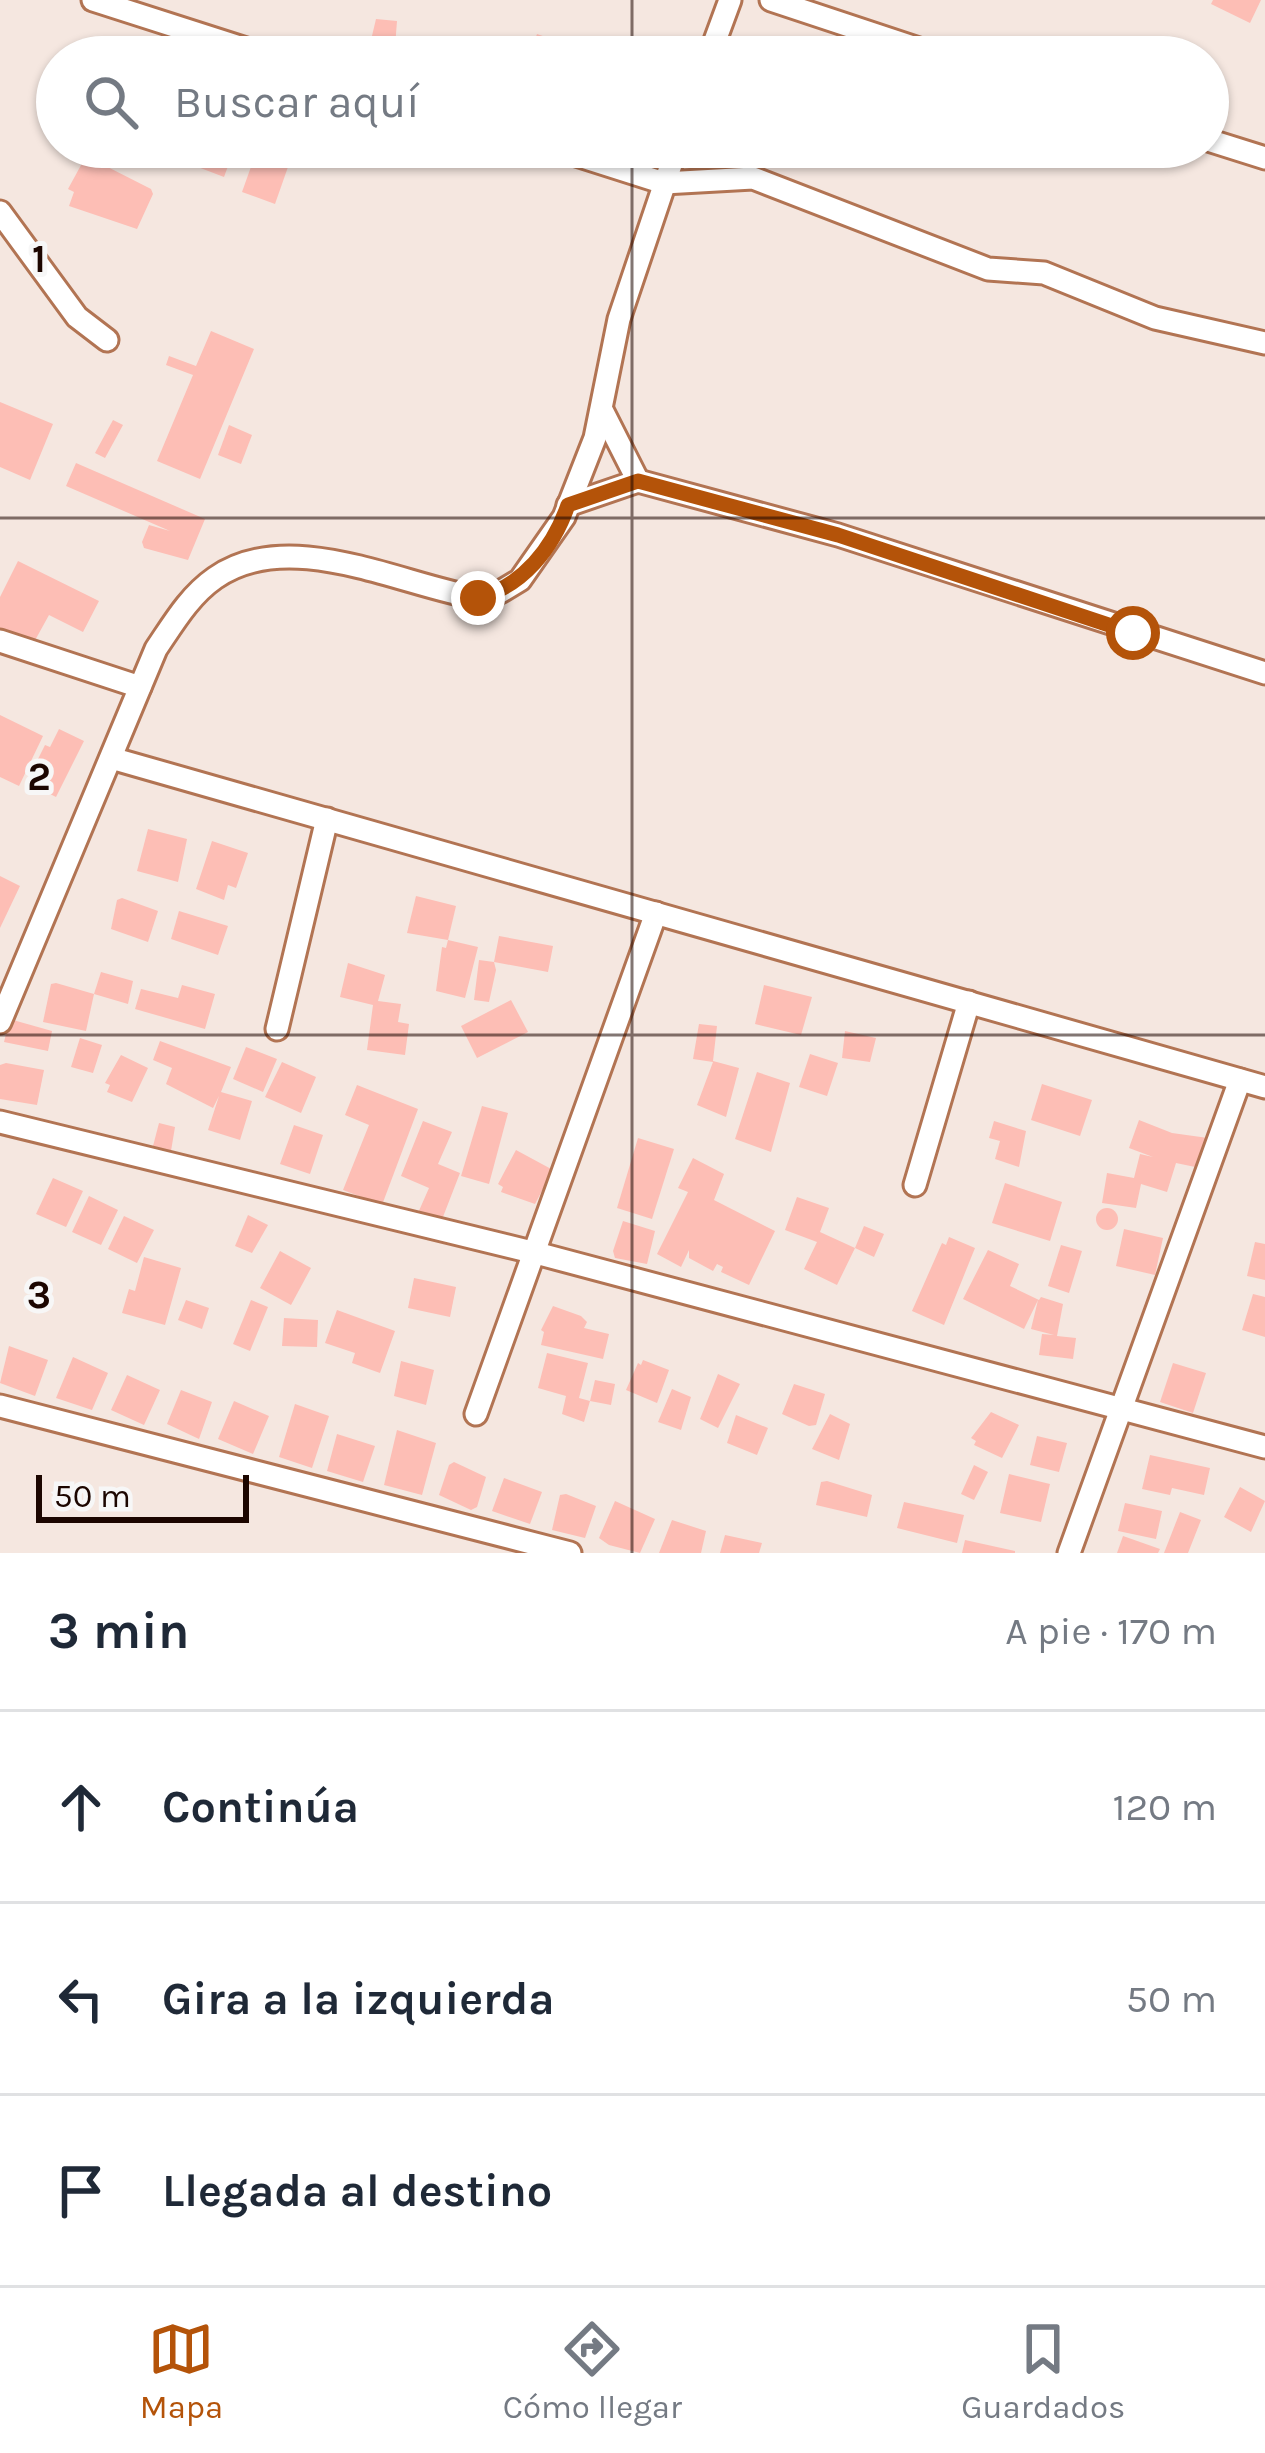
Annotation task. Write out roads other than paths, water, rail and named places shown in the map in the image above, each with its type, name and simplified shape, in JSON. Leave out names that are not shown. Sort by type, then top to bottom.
[{"type":"street","points":[[93,0],[205,36]]},
{"type":"street","points":[[717,36],[730,0]]},
{"type":"street","points":[[771,0],[880,36]]},
{"type":"street","points":[[1229,147],[1265,158]]},
{"type":"street","points":[[617,168],[664,183],[753,178],[988,269],[1044,273],[1155,318],[1265,343]]},
{"type":"street","points":[[0,1022],[9,980],[156,650],[184,606],[217,576],[256,560],[303,557],[478,598],[520,580],[537,560],[568,505],[602,410],[619,319],[669,168]]},
{"type":"street","points":[[0,212],[77,317],[107,340]]},
{"type":"street","points":[[602,410],[638,481]]},
{"type":"street","points":[[568,505],[638,481],[838,535],[1265,674]]},
{"type":"street","points":[[0,641],[140,687]]},
{"type":"street","points":[[111,758],[1265,1087]]},
{"type":"street","points":[[277,1029],[327,819]]},
{"type":"street","points":[[476,1414],[656,913]]},
{"type":"street","points":[[915,1185],[969,1002]]},
{"type":"street","points":[[1069,1553],[1240,1080]]},
{"type":"street","points":[[0,1122],[536,1253],[1265,1447]]},
{"type":"street","points":[[0,1406],[570,1553]]}]
